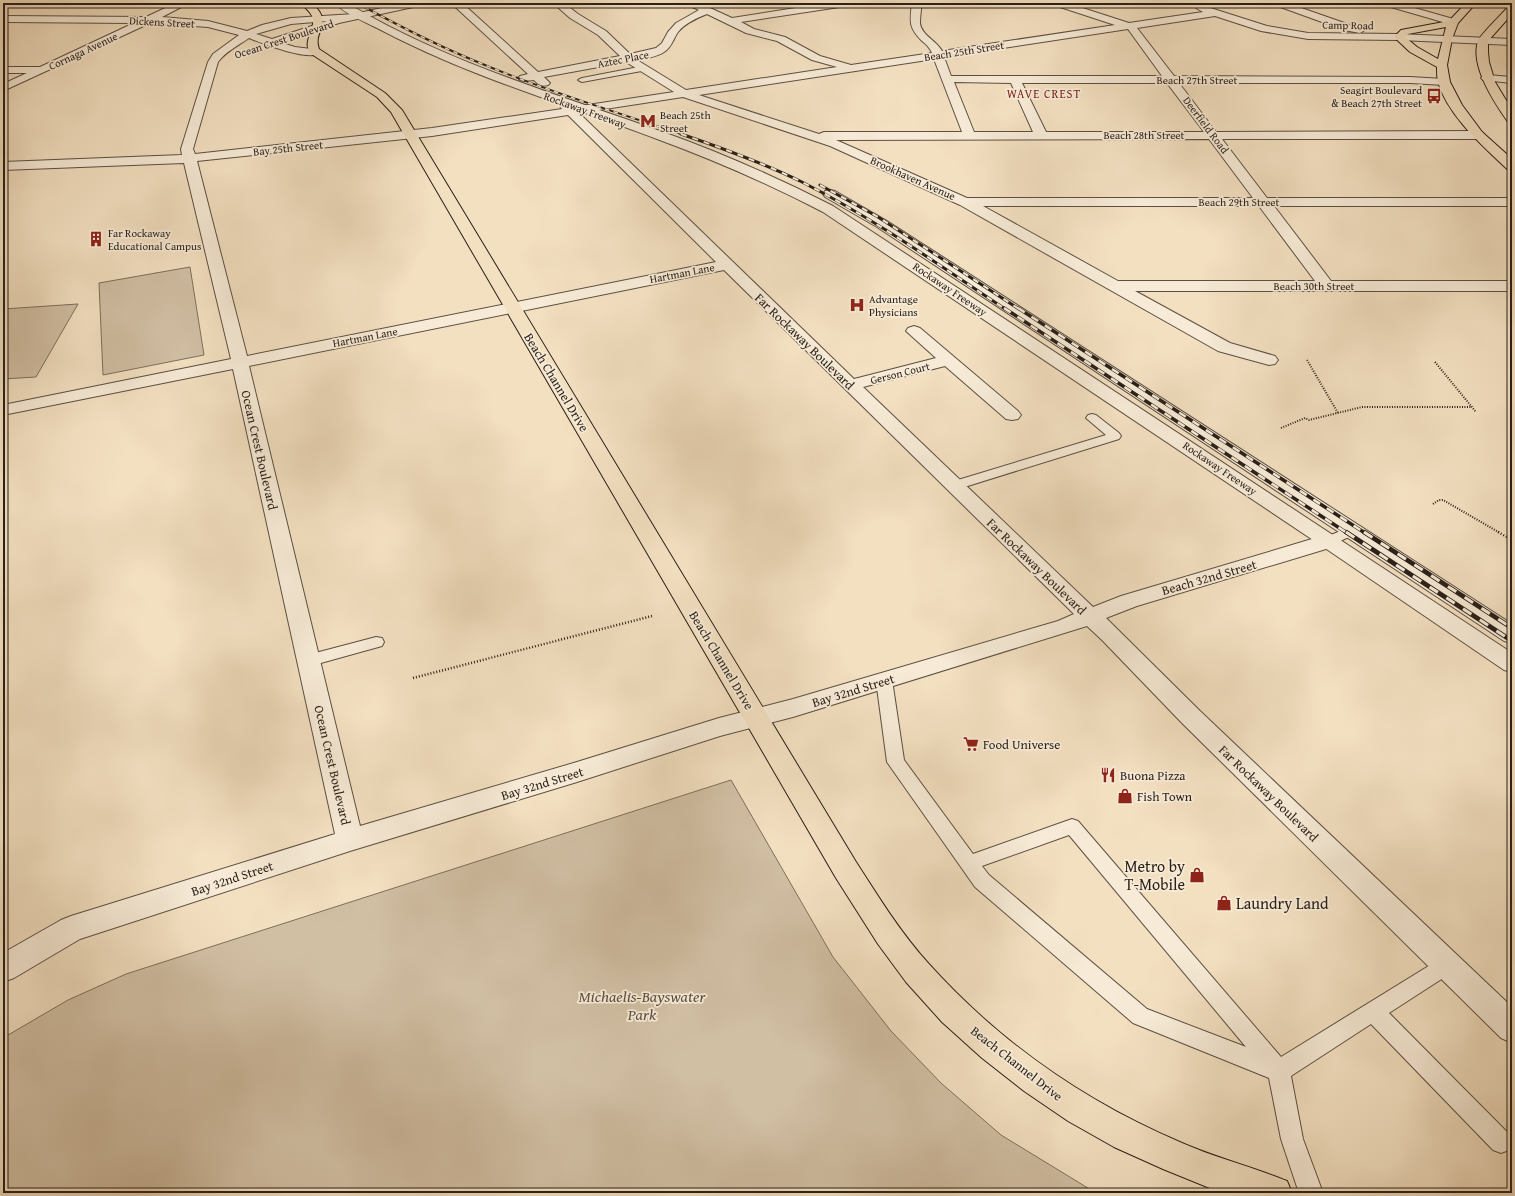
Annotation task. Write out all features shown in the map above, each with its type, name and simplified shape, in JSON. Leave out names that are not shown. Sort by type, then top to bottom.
[{"type":"main road","points":[[306,3],[315,11],[318,17],[317,28],[312,46],[316,52]]},
{"type":"main road","points":[[1471,3],[1452,23],[1442,65],[1444,82],[1456,106],[1478,135],[1512,166]]},
{"type":"main road","points":[[1512,8],[1483,41],[1482,48],[1486,78],[1512,119]]},
{"type":"main road","points":[[1442,65],[1418,52],[1403,42],[1399,37],[1405,32],[1452,23]]},
{"type":"main road","name":"Beach Channel Drive","points":[[316,52],[386,99],[393,106],[846,870],[882,926],[917,973],[968,1025],[996,1050],[1030,1076],[1096,1119],[1129,1137],[1172,1156],[1216,1174],[1275,1193]]},
{"type":"street","name":"Cornaga Avenue","points":[[3,88],[184,3]]},
{"type":"street","name":"Rockaway Freeway","points":[[340,3],[358,16],[430,51],[573,108],[732,162],[792,190],[828,209],[1512,664]]},
{"type":"street","name":"Ocean Crest Boulevard","points":[[258,47],[336,22],[418,3]]},
{"type":"street","points":[[456,3],[546,86]]},
{"type":"street","name":"Brookhaven Avenue","points":[[558,3],[574,16],[602,33],[629,59],[684,94],[834,143],[965,202],[1224,347],[1269,360]]},
{"type":"street","points":[[690,3],[706,11],[731,20],[750,31],[780,39],[816,58],[853,68]]},
{"type":"street","points":[[731,20],[846,3]]},
{"type":"street","points":[[917,3],[915,24],[920,33],[935,48],[949,79],[969,134]]},
{"type":"street","points":[[1057,3],[1131,27]]},
{"type":"street","name":"Camp Road","points":[[1189,3],[1215,13],[1278,32],[1308,36],[1399,37],[1512,42]]},
{"type":"street","points":[[1278,3],[1348,28],[1399,37]]},
{"type":"street","points":[[1387,3],[1452,23]]},
{"type":"street","points":[[363,4],[392,20]]},
{"type":"street","name":"Aztec Place","points":[[524,78],[655,54],[663,50],[676,29],[684,21],[706,11]]},
{"type":"street","name":"Beach 25th Street","points":[[573,108],[606,106],[1215,13]]},
{"type":"street","name":"Ocean Crest Boulevard","points":[[350,840],[310,660],[240,362],[187,149],[213,62],[217,56],[248,34],[292,20],[318,17],[358,16]]},
{"type":"street","name":"Dickens Street","points":[[3,19],[148,20],[208,24],[248,34],[294,50],[316,52]]},
{"type":"street","name":"Rockaway Freeway","points":[[405,27],[463,54],[524,78],[755,159],[848,203],[1512,635]]},
{"type":"street","name":"Deerfield Road","points":[[1131,27],[1326,285]]},
{"type":"street","points":[[1332,37],[1351,34],[1352,32],[1348,28]]},
{"type":"street","name":"Ocean Crest Boulevard","points":[[213,62],[236,54]]},
{"type":"street","points":[[3,70],[45,69]]},
{"type":"street","points":[[1486,78],[1512,80]]},
{"type":"street","name":"Beach 27th Street","points":[[949,79],[1410,80],[1444,82]]},
{"type":"street","points":[[1015,80],[1041,135]]},
{"type":"street","name":"Bay 25th Street","points":[[3,166],[159,162],[189,159],[411,135],[573,108]]},
{"type":"street","name":"Far Rockaway Boulevard","points":[[573,108],[726,265],[1089,616],[1110,634],[1196,722],[1512,1028]]},
{"type":"street","name":"Beach 28th Street","points":[[810,136],[969,134],[1478,135]]},
{"type":"street","name":"Beach 29th Street","points":[[965,202],[1512,202]]},
{"type":"street","name":"Hartman Lane","points":[[3,410],[726,265]]},
{"type":"street","name":"Beach 30th Street","points":[[1117,286],[1512,286]]},
{"type":"street","name":"Gerson Court","points":[[914,331],[1012,415]]},
{"type":"street","name":"Gerson Court","points":[[850,385],[949,360]]},
{"type":"street","name":"Beach 32nd Street","points":[[1089,616],[1129,601],[1329,541]]},
{"type":"street","name":"Bay 32nd Street","points":[[3,969],[71,930],[350,840],[577,772],[719,727],[756,716],[793,708],[1066,626],[1089,616]]},
{"type":"lane","points":[[582,80],[644,68]]},
{"type":"lane","points":[[954,486],[1115,436],[1092,418]]},
{"type":"lane","points":[[1329,541],[1352,530]]},
{"type":"lane","points":[[310,660],[376,642]]},
{"type":"lane","points":[[884,680],[896,762],[982,881],[1140,1016],[1279,1071]]},
{"type":"lane","points":[[969,863],[1072,826],[1279,1071],[1292,1140],[1311,1193]]},
{"type":"lane","points":[[1279,1071],[1447,965]]},
{"type":"lane","points":[[1372,1011],[1501,1142]]},
{"type":"path","points":[[1307,360],[1338,413]]},
{"type":"path","points":[[1435,362],[1476,412]]},
{"type":"path","points":[[1281,428],[1305,418],[1309,420],[1362,407],[1472,408]]},
{"type":"path","points":[[1433,504],[1439,500],[1443,500],[1512,540]]},
{"type":"path","points":[[413,678],[652,616]]},
{"type":"green space","points":[[190,267],[204,355],[103,375],[99,283]]},
{"type":"green space","points":[[78,304],[36,377],[3,379],[3,309]]},
{"type":"green space","name":"Michaelis-Bayswater Park","points":[[731,780],[833,957],[891,1031],[941,1083],[1001,1135],[1096,1193],[3,1193],[3,1038],[68,1000],[126,974]]},
{"type":"railway","points":[[357,3],[433,42],[505,73],[582,101],[681,134]]},
{"type":"railway","points":[[681,134],[772,168],[828,196],[880,226],[1005,309]]},
{"type":"railway","points":[[820,185],[878,217],[1019,309]]},
{"type":"railway","points":[[1004,308],[1347,533]]},
{"type":"railway","points":[[1018,308],[1365,533]]},
{"type":"railway","points":[[1346,532],[1512,641]]},
{"type":"railway","points":[[1364,532],[1512,628]]},
{"type":"place","name":"Seagirt Boulevard & Beach 27th Street","points":[[1434,96]]},
{"type":"place","name":"Beach 25th Street","points":[[648,121]]},
{"type":"place","name":"Far Rockaway Educational Campus","points":[[96,239]]},
{"type":"place","name":"Advantage Physicians","points":[[857,305]]},
{"type":"place","name":"Food Universe","points":[[971,744]]},
{"type":"place","name":"Buona Pizza","points":[[1108,775]]},
{"type":"place","name":"Fish Town","points":[[1125,796]]},
{"type":"place","name":"Metro by T-Mobile","points":[[1197,875]]},
{"type":"place","name":"Laundry Land","points":[[1224,903]]},
{"type":"district","name":"WAVE CREST","points":[[1044,94]]}]
